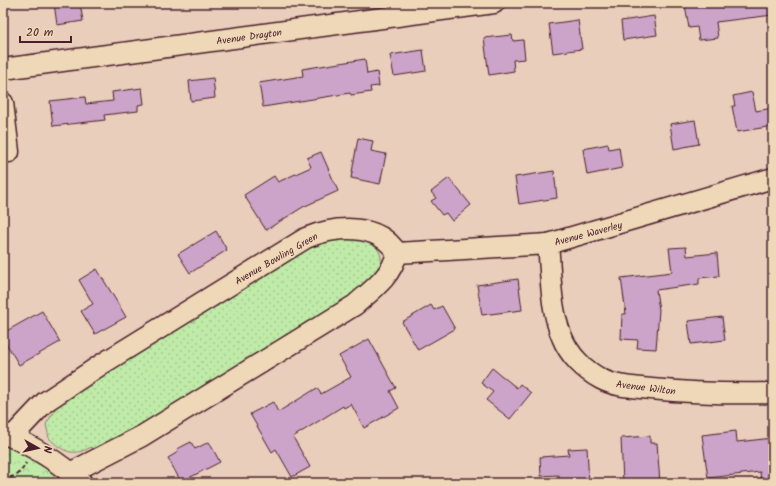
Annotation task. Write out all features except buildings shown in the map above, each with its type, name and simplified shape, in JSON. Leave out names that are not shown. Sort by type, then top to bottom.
[{"type":"street","name":"Avenue Drayton","points":[[3,69],[494,3]]},
{"type":"street","points":[[3,103],[9,152]]},
{"type":"street","name":"Avenue Waverley","points":[[397,253],[548,244],[773,178]]},
{"type":"street","name":"Avenue Bowling Green","points":[[7,435],[46,402],[83,377],[306,238],[332,229],[358,229],[384,239],[393,245],[397,253]]},
{"type":"street","name":"Avenue Wilton","points":[[548,244],[556,316],[562,337],[577,360],[587,371],[616,384],[634,387],[683,392],[773,393]]},
{"type":"street","points":[[7,435],[35,449],[76,478],[355,305],[387,275],[395,264],[397,253]]},
{"type":"path","points":[[3,476],[8,478],[17,475],[29,458]]},
{"type":"green space","points":[[330,238],[361,240],[374,245],[379,251],[381,261],[376,276],[355,295],[158,417],[93,450],[91,447],[79,452],[68,452],[59,447],[49,438],[46,424],[55,410],[53,407],[300,250]]},
{"type":"green space","points":[[3,443],[45,468],[65,483],[3,483]]}]
